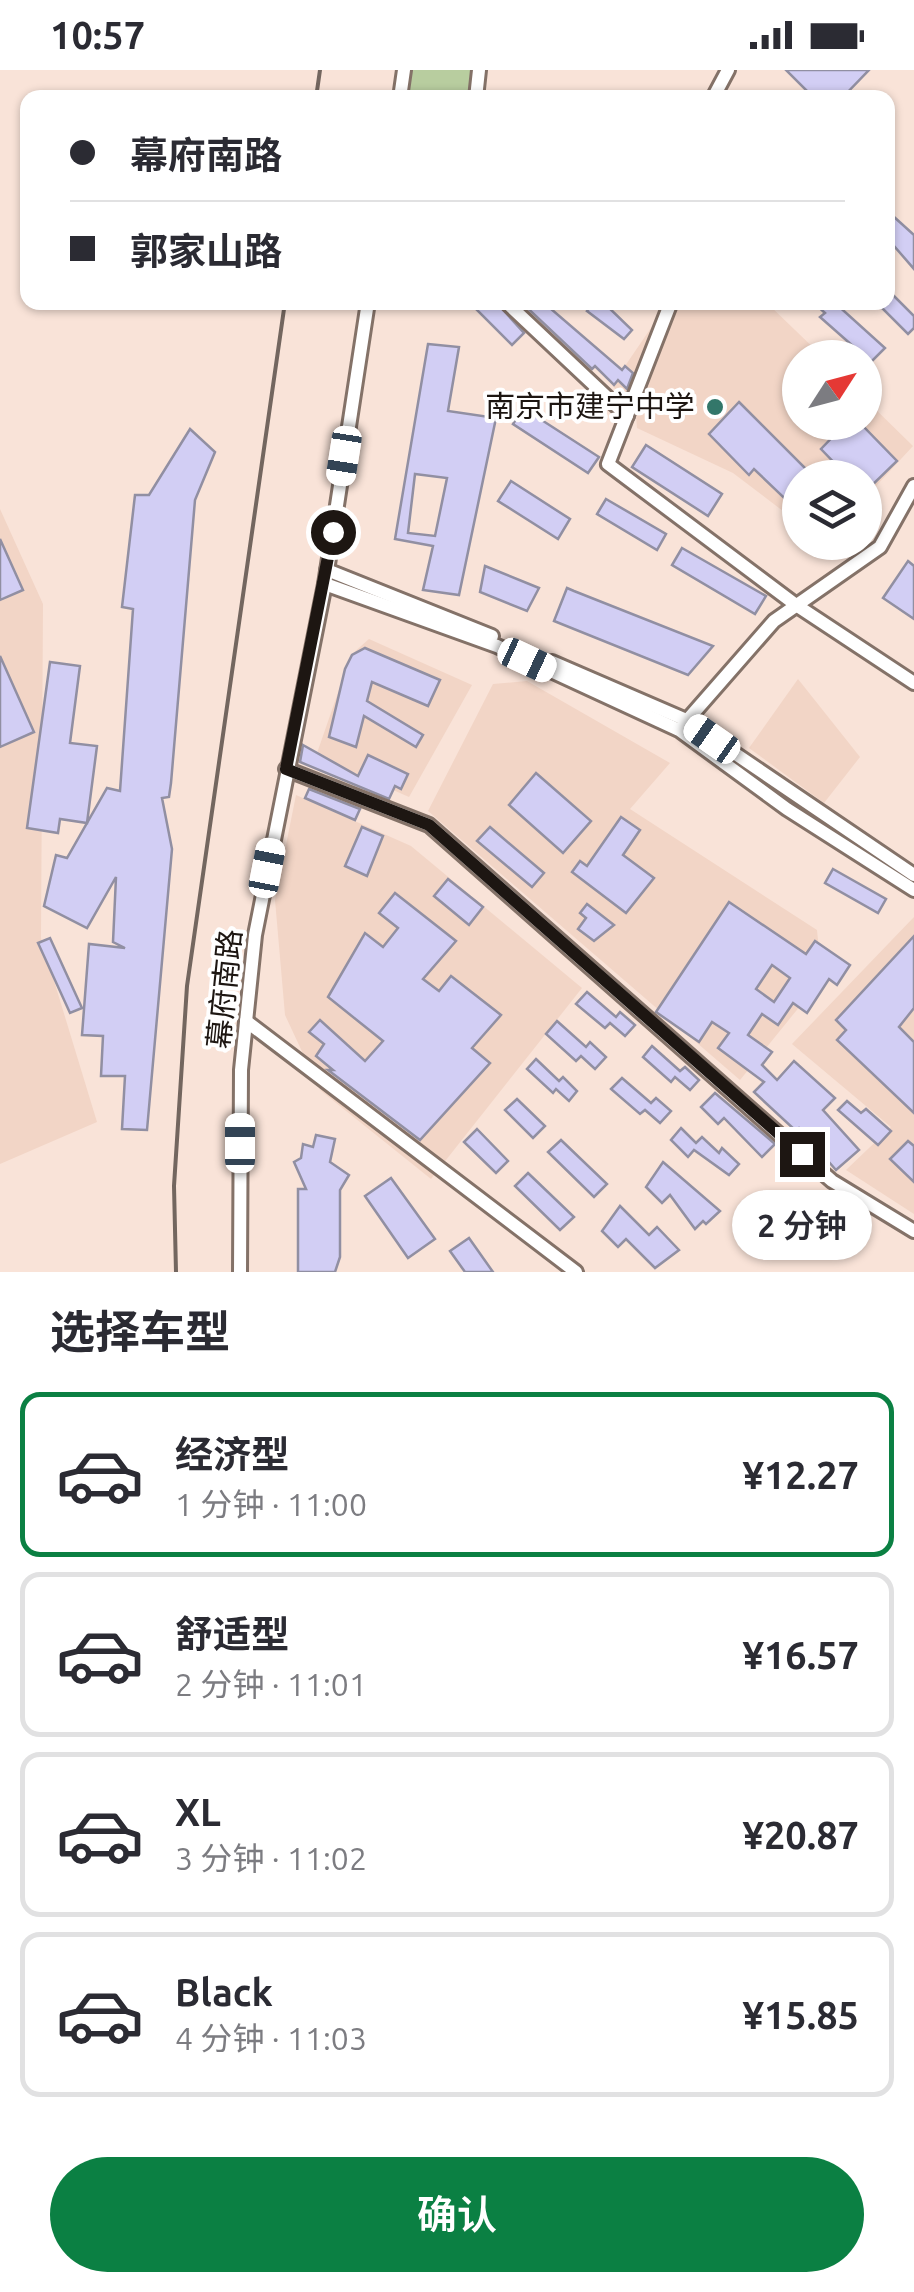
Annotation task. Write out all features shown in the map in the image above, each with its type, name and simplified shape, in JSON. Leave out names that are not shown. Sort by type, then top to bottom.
[{"type":"street","name":"幕府南路","points":[[240,1272],[241,1070],[254,934],[326,578],[367,310]]},
{"type":"street","points":[[514,310],[627,416]]},
{"type":"street","points":[[667,310],[608,464],[796,606],[914,683]]},
{"type":"street","points":[[679,730],[774,621],[880,548],[914,486]]},
{"type":"street","points":[[326,578],[497,646],[679,730],[787,809],[914,890]]},
{"type":"street","points":[[326,578],[458,621],[684,719],[794,798],[914,875]]},
{"type":"street","points":[[286,769],[429,825],[832,1180],[914,1231]]},
{"type":"street","points":[[246,1022],[576,1272]]},
{"type":"shaded area","name":"南京市建宁中学","points":[[663,310],[774,310],[805,340],[782,340],[782,440],[882,440],[882,416],[913,446],[882,480],[882,460],[782,460],[782,510],[733,473],[637,428],[636,415],[612,385]]},
{"type":"shaded area","points":[[0,509],[43,604],[41,938],[97,1122],[0,1164]]},
{"type":"shaded area","points":[[369,639],[472,685],[409,797],[316,756],[351,655]]},
{"type":"shaded area","points":[[798,679],[860,757],[824,803],[749,748]]},
{"type":"shaded area","points":[[527,681],[670,763],[630,809],[817,930],[822,979],[740,1080],[428,811],[493,684]]},
{"type":"shaded area","points":[[296,795],[411,846],[582,988],[431,1179],[320,1090],[285,1015],[275,900]]},
{"type":"shaded area","points":[[914,917],[914,1214],[846,1170],[891,1127],[792,1044]]},
{"type":"green space","points":[[408,70],[474,70],[471,90],[405,90]]},
{"type":"building","points":[[786,70],[869,70],[850,90],[806,90]]},
{"type":"building","points":[[895,218],[914,235],[914,269],[895,247]]},
{"type":"building","points":[[895,297],[914,316],[914,328],[908,334],[884,310],[895,310]]},
{"type":"building","points":[[477,310],[503,310],[524,333],[512,345]]},
{"type":"building","points":[[529,310],[552,310],[622,370],[625,366],[633,373],[627,389],[618,380],[614,385],[595,366],[592,369]]},
{"type":"building","points":[[611,310],[632,330],[624,339],[587,311]]},
{"type":"building","points":[[822,310],[843,310],[876,340],[846,340],[820,317],[825,313]]},
{"type":"building","points":[[428,344],[459,347],[448,411],[496,418],[459,595],[423,590],[433,546],[395,539]],"holes":[[[415,474],[447,478],[435,536],[408,533]]]},
{"type":"building","points":[[739,402],[797,460],[782,460],[782,496],[754,469],[749,475],[709,434]]},
{"type":"building","points":[[523,408],[599,457],[588,473],[513,424]]},
{"type":"building","points":[[190,429],[215,452],[195,500],[171,783],[169,797],[162,798],[172,849],[147,1130],[122,1129],[125,1076],[101,1076],[103,1036],[82,1035],[89,944],[125,948],[113,942],[116,877],[87,928],[44,906],[56,855],[67,858],[107,788],[120,791],[133,609],[122,607],[135,495],[149,495]]},
{"type":"building","points":[[830,440],[877,440],[897,461],[882,476],[882,460],[832,460],[821,449]]},
{"type":"building","points":[[646,445],[722,494],[708,516],[632,467]]},
{"type":"building","points":[[511,481],[570,519],[558,539],[498,501]]},
{"type":"building","points":[[606,499],[666,534],[657,550],[597,514]]},
{"type":"building","points":[[0,539],[23,590],[0,600]]},
{"type":"building","points":[[682,548],[766,596],[755,614],[672,565]]},
{"type":"building","points":[[908,561],[914,566],[914,619],[883,598]]},
{"type":"building","points":[[485,566],[539,588],[527,611],[480,592]]},
{"type":"building","points":[[567,588],[713,646],[688,675],[554,621]]},
{"type":"building","points":[[365,648],[440,680],[428,706],[372,682],[367,701],[423,735],[416,747],[364,716],[356,747],[329,737],[345,669],[352,655]]},
{"type":"building","points":[[0,656],[34,732],[0,747]]},
{"type":"building","points":[[50,662],[80,666],[70,743],[97,746],[87,823],[60,819],[58,833],[27,828]]},
{"type":"building","points":[[303,745],[358,776],[368,755],[408,774],[401,789],[395,786],[389,799],[300,762]]},
{"type":"building","points":[[536,773],[591,821],[563,853],[509,805]]},
{"type":"building","points":[[309,789],[360,809],[355,820],[305,798]]},
{"type":"building","points":[[621,817],[640,830],[623,855],[654,878],[626,913],[572,872],[580,861],[587,866]]},
{"type":"building","points":[[362,827],[383,836],[367,876],[345,866]]},
{"type":"building","points":[[490,827],[544,873],[532,887],[477,841]]},
{"type":"building","points":[[833,869],[886,899],[878,913],[825,883]]},
{"type":"building","points":[[448,879],[483,907],[469,925],[434,896]]},
{"type":"building","points":[[395,893],[456,941],[423,979],[439,991],[451,976],[501,1015],[472,1048],[490,1063],[420,1140],[328,1070],[333,1070],[316,1056],[324,1044],[309,1032],[320,1020],[365,1061],[383,1041],[328,997],[365,933],[383,947],[398,928],[379,913]]},
{"type":"building","points":[[729,902],[806,954],[815,941],[850,965],[837,985],[829,979],[807,1013],[793,1003],[778,1025],[762,1014],[748,1035],[772,1052],[762,1065],[777,1080],[794,1061],[835,1098],[823,1110],[859,1150],[836,1170],[799,1128],[796,1131],[754,1092],[764,1082],[718,1048],[729,1033],[712,1022],[699,1042],[656,1012]],"holes":[[[772,965],[790,978],[774,1002],[756,989]]]},
{"type":"building","points":[[587,904],[614,925],[594,941],[578,929],[586,918],[580,913]]},
{"type":"building","points":[[914,936],[914,1008],[899,1027],[914,1042],[914,1113],[837,1040],[846,1030],[836,1020]]},
{"type":"building","points":[[50,938],[82,1008],[70,1013],[38,943]]},
{"type":"building","points":[[587,992],[616,1017],[620,1012],[635,1025],[625,1036],[610,1023],[605,1028],[576,1004]]},
{"type":"building","points":[[557,1021],[586,1047],[590,1042],[606,1057],[595,1069],[581,1056],[576,1061],[546,1034]]},
{"type":"building","points":[[652,1046],[680,1071],[685,1067],[699,1080],[690,1090],[675,1077],[671,1082],[643,1057]]},
{"type":"building","points":[[536,1059],[559,1081],[563,1077],[577,1091],[569,1101],[556,1089],[553,1093],[527,1069]]},
{"type":"building","points":[[622,1078],[651,1103],[656,1098],[671,1111],[660,1123],[645,1110],[640,1114],[611,1089]]},
{"type":"building","points":[[715,1093],[775,1144],[762,1157],[724,1118],[718,1124],[701,1107]]},
{"type":"building","points":[[517,1099],[545,1126],[533,1138],[505,1110]]},
{"type":"building","points":[[847,1101],[861,1113],[866,1109],[891,1131],[878,1145],[838,1110]]},
{"type":"building","points":[[681,1128],[696,1143],[702,1137],[739,1164],[729,1175],[694,1150],[688,1157],[671,1140]]},
{"type":"building","points":[[477,1129],[508,1161],[496,1173],[464,1142]]},
{"type":"building","points":[[316,1135],[335,1139],[330,1162],[349,1175],[340,1190],[340,1257],[335,1272],[298,1272],[298,1189],[306,1189],[294,1162],[301,1158],[303,1144],[313,1147]]},
{"type":"building","points":[[561,1140],[607,1184],[594,1197],[548,1152]]},
{"type":"building","points":[[908,1141],[914,1146],[914,1182],[890,1159]]},
{"type":"building","points":[[663,1162],[720,1211],[706,1224],[703,1221],[695,1229],[670,1195],[662,1203],[646,1187]]},
{"type":"building","points":[[528,1173],[574,1217],[560,1230],[515,1186]]},
{"type":"building","points":[[391,1178],[435,1239],[408,1258],[365,1196]]},
{"type":"building","points":[[620,1206],[649,1235],[657,1227],[679,1250],[655,1268],[626,1239],[618,1247],[602,1231]]},
{"type":"building","points":[[469,1238],[493,1272],[465,1272],[450,1251]]},
{"type":"railway","points":[[317,90],[320,70]]},
{"type":"railway","points":[[176,1272],[174,1186],[187,986],[284,310]]},
{"type":"place","name":"南京市建宁中学","points":[[715,407]]},
{"type":"route","points":[[333,532],[326,584],[286,769],[429,825],[802,1154]]}]
